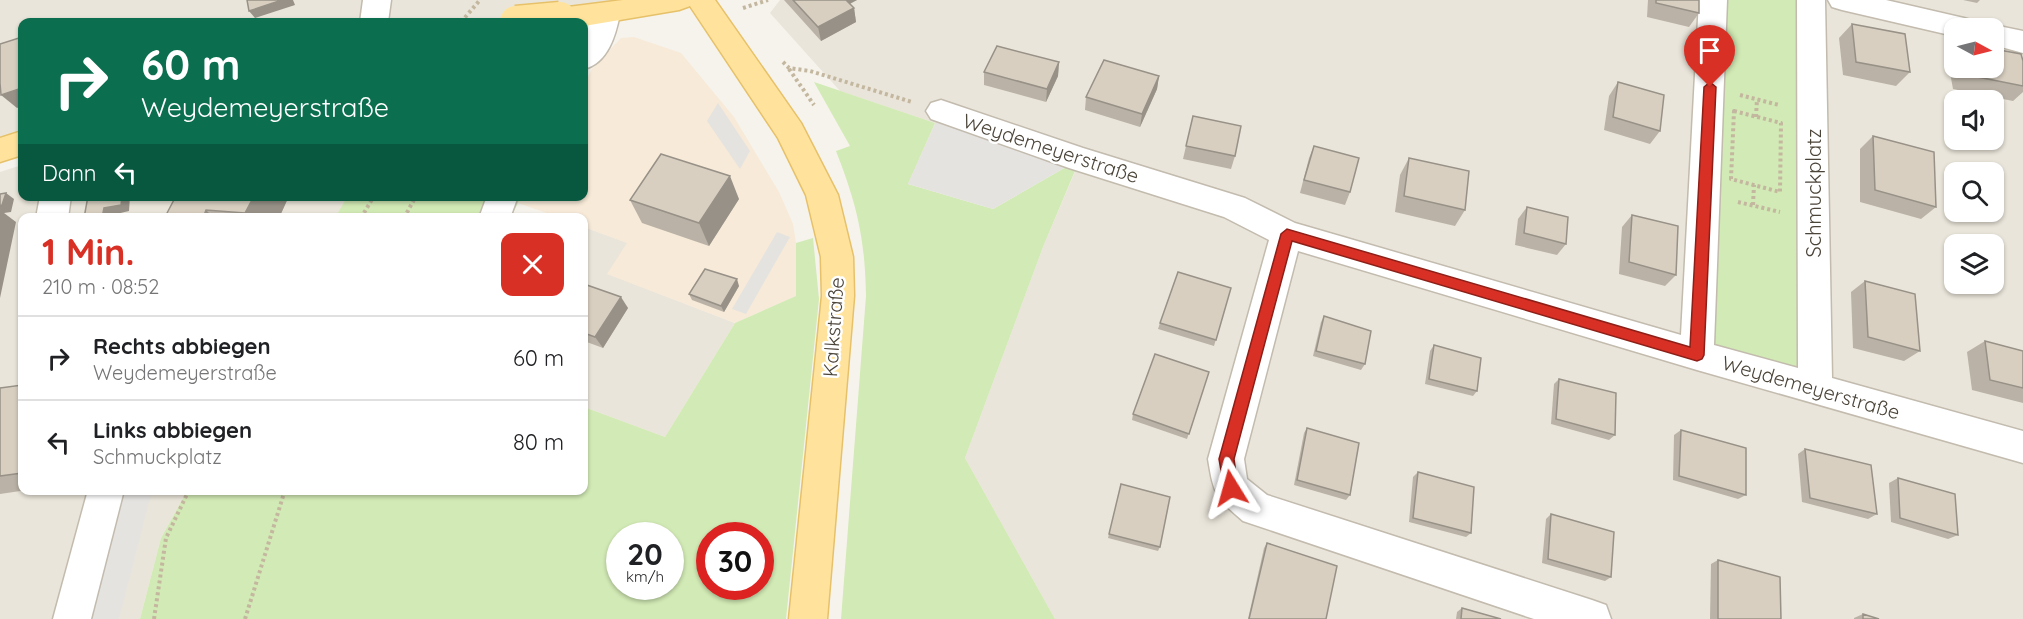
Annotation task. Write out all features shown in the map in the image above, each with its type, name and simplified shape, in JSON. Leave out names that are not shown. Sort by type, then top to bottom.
[{"type":"main road","points":[[560,18],[606,13],[679,0]]},
{"type":"main road","name":"Kalkstraße","points":[[700,0],[790,131],[822,195],[837,257],[838,296],[808,619]]},
{"type":"main road","points":[[0,150],[18,144]]},
{"type":"street","points":[[375,18],[377,0]]},
{"type":"street","points":[[1697,355],[1713,0]]},
{"type":"street","name":"Schmuckplatz","points":[[1811,0],[1815,387]]},
{"type":"street","points":[[1842,0],[1944,23]]},
{"type":"street","points":[[588,53],[601,37],[606,13]]},
{"type":"street","points":[[2004,37],[2023,42]]},
{"type":"street","name":"Weydemeyerstraße","points":[[941,111],[1080,159],[1234,207],[1287,234],[1697,355],[2023,447]]},
{"type":"street","points":[[1287,234],[1227,459],[1231,488],[1256,509],[1592,619]]},
{"type":"street","points":[[72,619],[105,495]]},
{"type":"path","points":[[464,18],[480,0]]},
{"type":"path","points":[[789,69],[814,107]]},
{"type":"path","name":"Weydemeyerstraße","points":[[810,70],[941,111]]},
{"type":"path","points":[[1710,87],[1812,113]]},
{"type":"path","points":[[1756,117],[1757,99]]},
{"type":"path","points":[[1734,111],[1780,123],[1780,192],[1754,185],[1731,179],[1734,111]]},
{"type":"path","points":[[1753,206],[1754,185]]},
{"type":"path","points":[[1705,194],[1812,221]]},
{"type":"path","points":[[154,619],[166,538],[187,495]]},
{"type":"path","points":[[245,619],[283,495]]},
{"type":"shaded area","points":[[0,0],[612,0],[613,12],[555,18],[18,18],[18,144],[0,150]]},
{"type":"shaded area","points":[[780,0],[2023,0],[2023,619],[1055,619],[965,458],[1043,247],[1080,160],[908,184],[935,123],[840,91],[770,13]]},
{"type":"shaded area","points":[[634,37],[681,53],[734,117],[779,192],[793,224],[796,243],[796,296],[735,323],[607,274],[627,243],[588,228],[588,213],[547,213],[518,203],[519,201],[588,201],[588,76],[592,69],[621,38]]},
{"type":"shaded area","points":[[718,103],[750,151],[740,169],[707,121]]},
{"type":"shaded area","points":[[941,111],[1080,159],[993,209],[908,184]]},
{"type":"shaded area","points":[[18,166],[18,201],[360,201],[352,213],[18,213],[18,495],[185,495],[161,538],[140,619],[0,619],[0,172]]},
{"type":"shaded area","points":[[588,228],[628,243],[608,274],[735,323],[665,437],[588,408]]},
{"type":"shaded area","points":[[777,232],[790,237],[746,314],[732,309]]},
{"type":"shaded area","points":[[122,495],[151,495],[119,619],[88,619]]},
{"type":"green space","points":[[1713,0],[1811,0],[1815,387],[1697,355]]},
{"type":"green space","points":[[814,82],[935,123],[908,184],[993,209],[1080,159],[1043,247],[965,458],[1055,619],[841,619],[866,296],[865,275],[862,239],[849,188],[836,151],[850,146]]},
{"type":"green space","points":[[345,201],[519,201],[513,213],[338,213]]},
{"type":"green space","points":[[813,238],[819,299],[786,619],[140,619],[161,538],[185,495],[588,495],[588,408],[665,437],[735,323],[796,296],[796,243]]},
{"type":"building","points":[[247,0],[282,0],[249,11]]},
{"type":"building","points":[[793,0],[846,0],[854,8],[818,27]]},
{"type":"building","points":[[1656,0],[1699,0],[1699,13],[1656,3]]},
{"type":"building","points":[[1852,24],[1905,34],[1910,72],[1856,62]]},
{"type":"building","points":[[18,38],[18,89],[1,95],[0,83],[0,44]]},
{"type":"building","points":[[997,46],[1059,62],[1047,89],[984,72]]},
{"type":"building","points":[[2004,51],[2021,54],[2023,86],[1983,78],[2004,78]]},
{"type":"building","points":[[1104,60],[1159,76],[1142,114],[1086,97]]},
{"type":"building","points":[[1618,82],[1664,95],[1660,131],[1613,117]]},
{"type":"building","points":[[1193,116],[1241,126],[1235,156],[1186,146]]},
{"type":"building","points":[[1873,136],[1934,152],[1936,207],[1875,190]]},
{"type":"building","points":[[1314,146],[1359,158],[1350,192],[1304,180]]},
{"type":"building","points":[[661,154],[730,176],[699,223],[630,200]]},
{"type":"building","points":[[1409,158],[1469,171],[1465,210],[1404,196]]},
{"type":"building","points":[[6,193],[2,205],[0,206],[0,194]]},
{"type":"building","points":[[87,201],[121,201],[121,205],[104,208],[103,213],[85,213]]},
{"type":"building","points":[[173,201],[251,201],[245,213],[206,210],[205,213],[167,213]]},
{"type":"building","points":[[1527,207],[1568,217],[1566,244],[1524,233]]},
{"type":"building","points":[[1632,215],[1678,226],[1676,275],[1629,262]]},
{"type":"building","points":[[705,269],[737,279],[721,306],[689,294]]},
{"type":"building","points":[[1178,272],[1231,288],[1216,340],[1160,323]]},
{"type":"building","points":[[1865,281],[1915,294],[1920,351],[1868,337]]},
{"type":"building","points":[[588,285],[621,297],[595,337],[588,334]]},
{"type":"building","points":[[1324,316],[1371,331],[1365,364],[1316,351]]},
{"type":"building","points":[[1985,341],[2023,351],[2023,388],[1990,380]]},
{"type":"building","points":[[1434,345],[1481,358],[1477,391],[1429,379]]},
{"type":"building","points":[[1155,354],[1209,372],[1189,434],[1133,414]]},
{"type":"building","points":[[1559,379],[1616,393],[1615,435],[1556,419]]},
{"type":"building","points":[[18,386],[18,474],[0,476],[0,388]]},
{"type":"building","points":[[1307,428],[1359,443],[1350,495],[1297,480]]},
{"type":"building","points":[[1681,430],[1746,448],[1746,495],[1679,476]]},
{"type":"building","points":[[1805,449],[1871,465],[1877,514],[1810,498]]},
{"type":"building","points":[[1418,472],[1474,487],[1471,533],[1413,518]]},
{"type":"building","points":[[1898,478],[1955,494],[1958,535],[1900,518]]},
{"type":"building","points":[[1121,484],[1170,497],[1160,547],[1109,534]]},
{"type":"building","points":[[1551,514],[1614,532],[1611,577],[1548,559]]},
{"type":"building","points":[[1267,543],[1337,566],[1326,619],[1249,619]]},
{"type":"building","points":[[1718,560],[1780,577],[1781,619],[1718,619]]},
{"type":"building","points":[[1462,608],[1501,619],[1461,619]]},
{"type":"building","points":[[1863,614],[1879,619],[1863,619]]},
{"type":"route","points":[[1231,488],[1227,459],[1287,234],[1697,355],[1710,87]]}]
